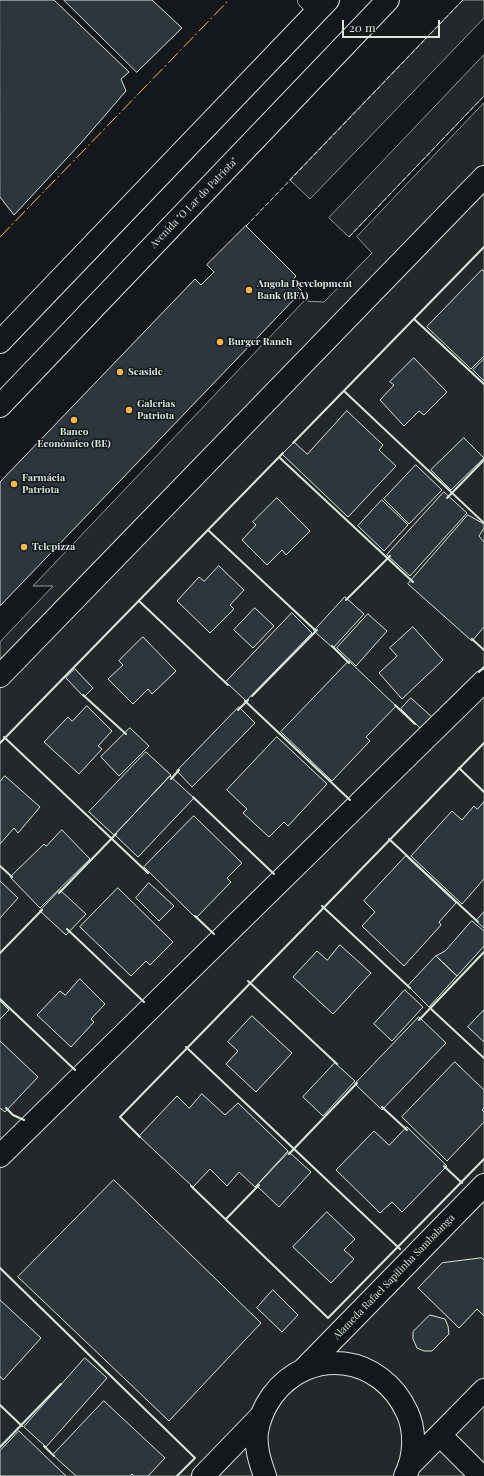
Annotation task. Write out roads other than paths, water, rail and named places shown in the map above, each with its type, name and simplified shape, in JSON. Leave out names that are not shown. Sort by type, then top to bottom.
[{"type":"street","name":"Avenida \"O Lar do Patriota\"","points":[[0,406],[388,0]]},
{"type":"street","points":[[0,342],[317,4]]},
{"type":"street","points":[[0,676],[484,177]]},
{"type":"street","points":[[4,1144],[484,681]]},
{"type":"street","name":"Alameda Rafael Sapilinha Sambalanga","points":[[265,1476],[258,1456],[257,1431],[265,1405],[281,1384],[304,1369],[484,1185]]},
{"type":"street","name":"Alameda Rafael Sapilinha Sambalanga","points":[[304,1369],[330,1363],[357,1365],[381,1377],[400,1397],[411,1421],[413,1448],[407,1471]]},
{"type":"street","name":"Alameda Rafael Sapilinha Sambalanga","points":[[407,1471],[484,1390]]},
{"type":"street","name":"Alameda Rafael Sapilinha Sambalanga","points":[[203,1476],[262,1416]]},
{"type":"street","points":[[440,1435],[481,1476]]},
{"type":"place","name":"Angola Development Bank (BFA)","points":[[249,290]]},
{"type":"place","name":"Burger Ranch","points":[[220,342]]},
{"type":"place","name":"Seaside","points":[[120,372]]},
{"type":"place","name":"Galerias Patriota","points":[[129,410]]},
{"type":"place","name":"Banco Económico (BE)","points":[[74,420]]},
{"type":"place","name":"Farmácia Patriota","points":[[14,484]]},
{"type":"place","name":"Telepizza","points":[[24,547]]}]
